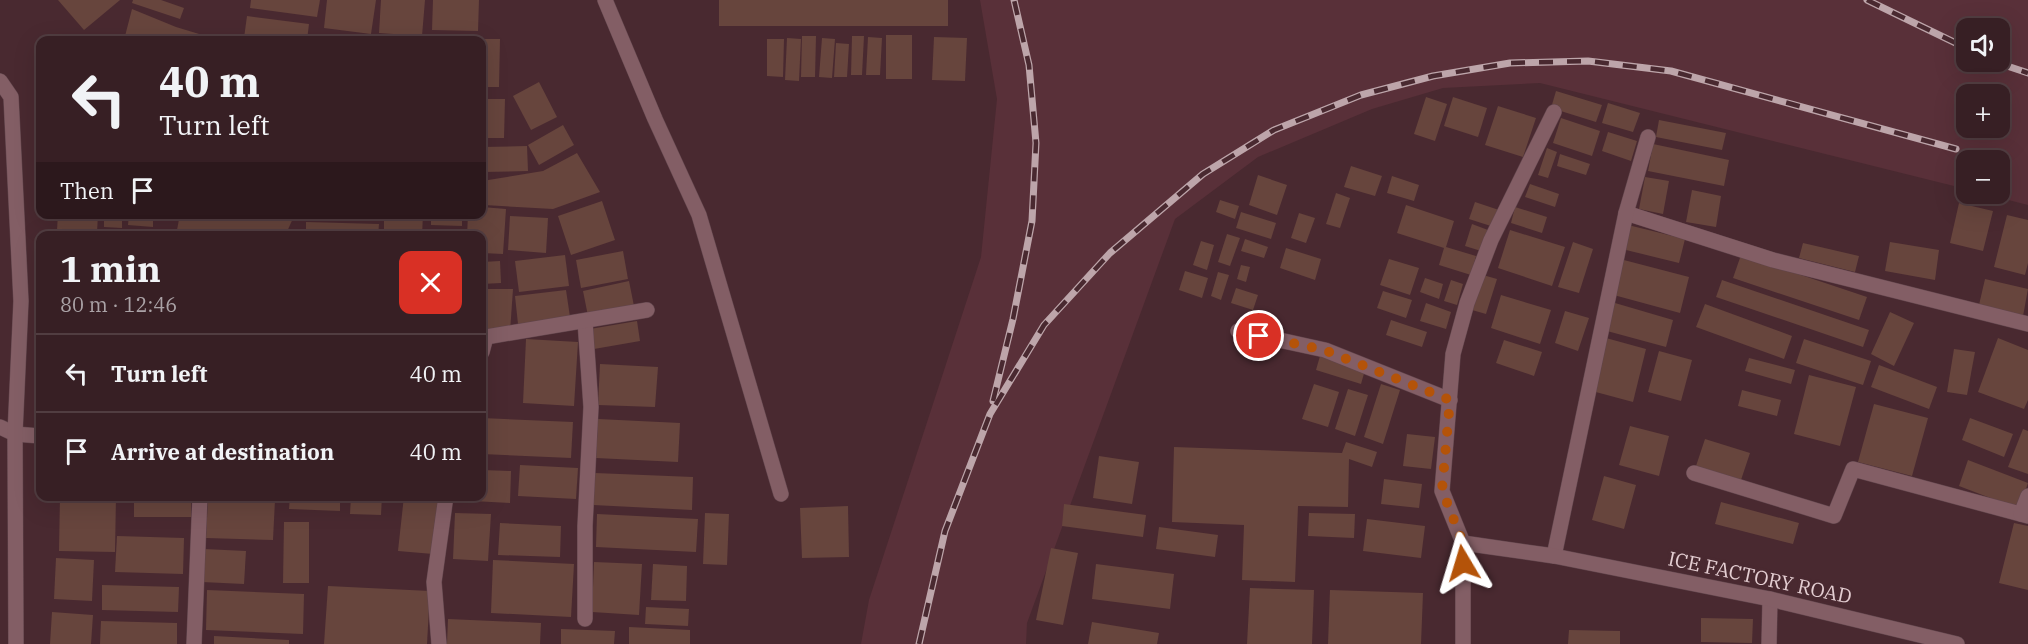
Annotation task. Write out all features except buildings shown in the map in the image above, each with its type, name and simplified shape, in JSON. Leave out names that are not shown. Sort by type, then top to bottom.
[{"type":"street","points":[[605,0],[655,119],[699,215],[781,494]]},
{"type":"street","points":[[0,81],[10,97],[21,301],[15,434],[16,644]]},
{"type":"street","points":[[1462,644],[1463,543],[1442,490],[1453,354],[1467,303],[1491,240],[1554,112]]},
{"type":"street","points":[[1554,556],[1626,213],[1648,137]]},
{"type":"street","points":[[1626,213],[1773,260],[2028,324]]},
{"type":"street","points":[[486,338],[646,310]]},
{"type":"street","points":[[585,321],[591,407],[585,526],[585,620]]},
{"type":"street","points":[[1238,331],[1324,350],[1450,400]]},
{"type":"street","points":[[0,427],[15,434],[36,436]]},
{"type":"street","points":[[1694,473],[1834,516],[1853,470],[2025,515],[2028,496]]},
{"type":"street","points":[[194,644],[200,501]]},
{"type":"street","points":[[439,644],[434,582],[446,501]]},
{"type":"street","name":"ICE FACTORY ROAD","points":[[1463,543],[1554,556],[1770,599],[1957,644]]},
{"type":"street","points":[[1769,644],[1770,599]]},
{"type":"shaded area","points":[[980,0],[2028,0],[2028,205],[2010,200],[2010,150],[1956,150],[1956,187],[1540,83],[1443,88],[1372,109],[1258,157],[1175,219],[1027,623],[1026,644],[861,644],[869,600],[981,257],[997,99]]},
{"type":"railway","points":[[993,401],[1013,319],[1032,221],[1036,143],[1029,65],[1014,0]]},
{"type":"railway","points":[[1867,0],[1956,43]]},
{"type":"railway","points":[[919,644],[945,531],[990,414],[1044,325],[1110,253],[1203,174],[1274,130],[1361,95],[1433,76],[1510,63],[1588,61],[1671,71],[1956,149]]},
{"type":"railway","points":[[2010,67],[2028,73]]},
{"type":"route","points":[[1259,336],[1324,350],[1450,400],[1442,490],[1463,543],[1463,563]]}]
